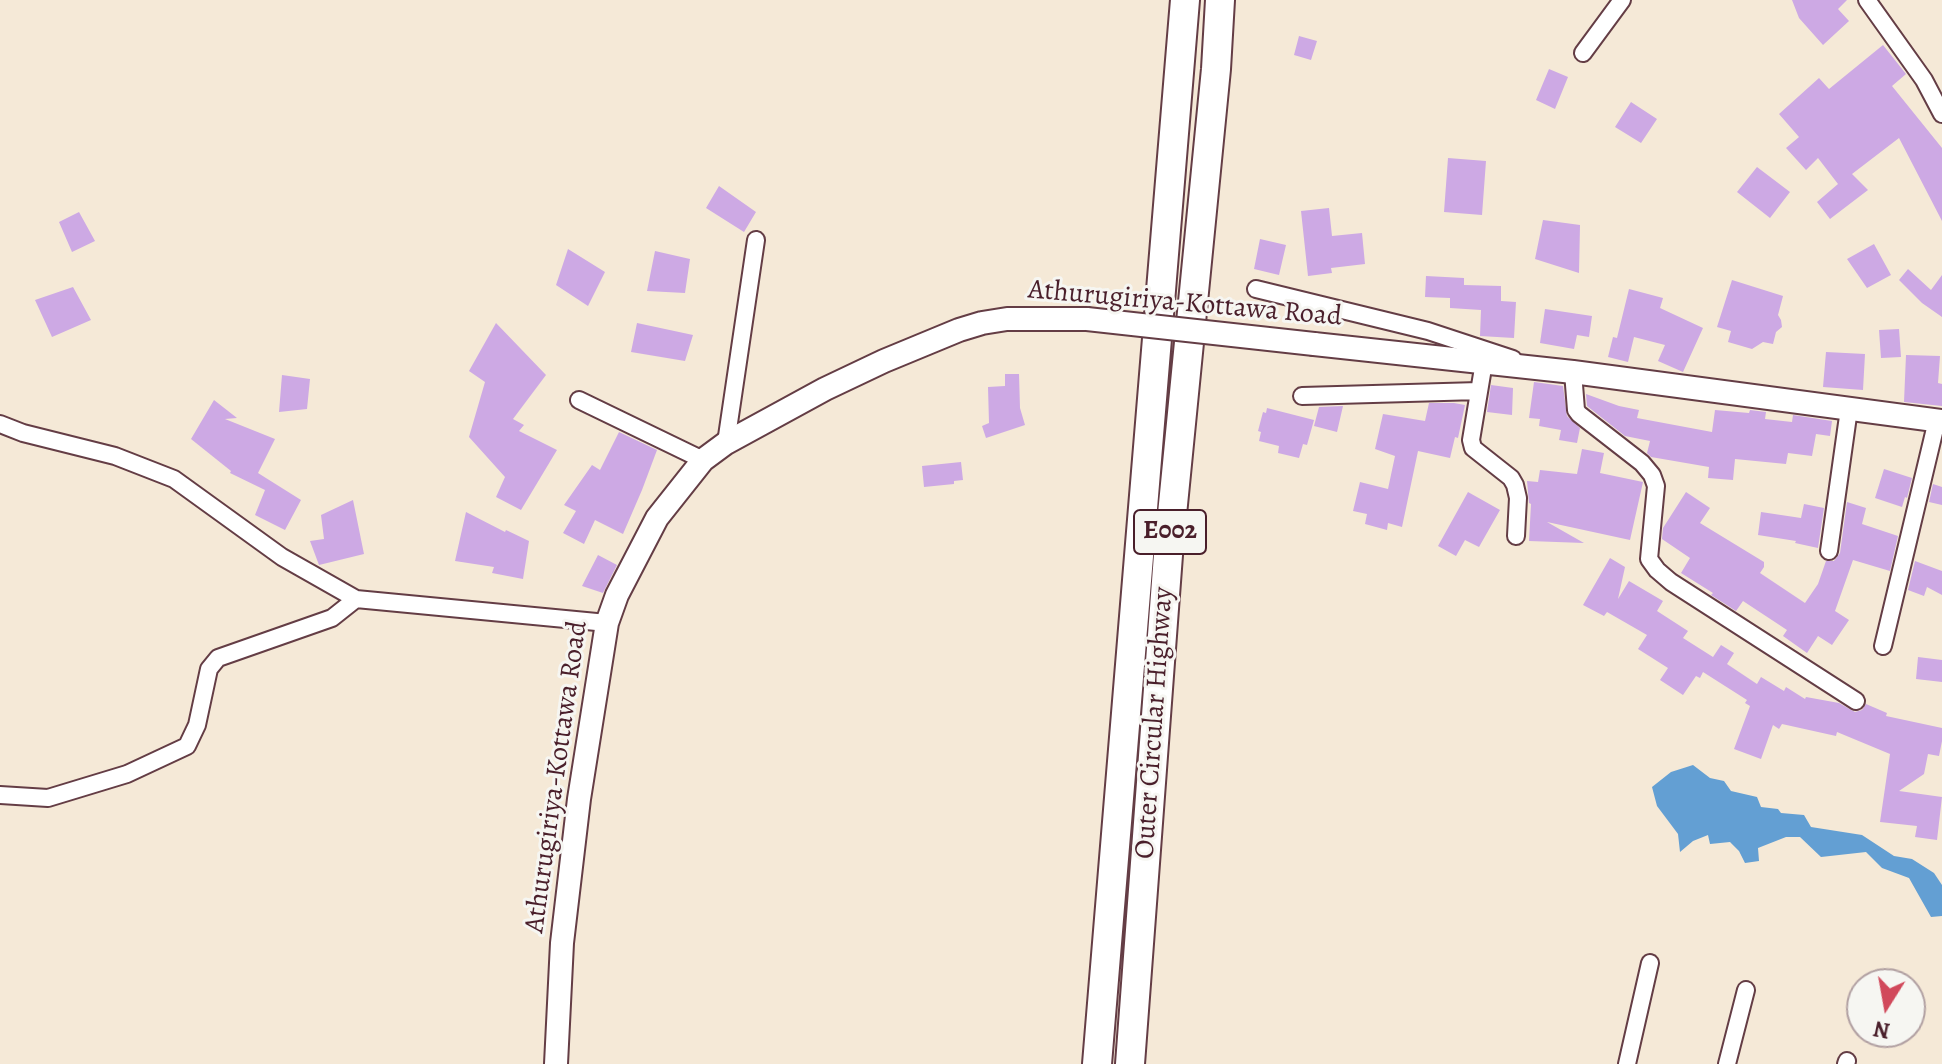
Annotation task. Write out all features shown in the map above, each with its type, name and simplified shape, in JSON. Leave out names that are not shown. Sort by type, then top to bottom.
[{"type":"highway","name":"Outer Circular Highway","points":[[1097,1064],[1185,0]]},
{"type":"highway","name":"Outer Circular Highway","points":[[1130,1064],[1168,555],[1216,69],[1220,0]]},
{"type":"main road","name":"Athurugiriya-Kottawa Road","points":[[556,1064],[562,943],[575,828],[607,623],[617,595],[657,518],[703,460],[726,443],[884,361],[982,323],[1007,319],[1087,319],[1573,372],[1939,420]]},
{"type":"street","points":[[1583,53],[1622,0]]},
{"type":"street","points":[[1867,0],[1924,80],[1942,114]]},
{"type":"street","points":[[726,443],[756,240]]},
{"type":"street","points":[[1256,289],[1428,331],[1538,368]]},
{"type":"street","points":[[1484,362],[1471,433],[1473,448],[1511,478],[1515,485],[1518,498],[1516,536]]},
{"type":"street","points":[[1573,372],[1576,410],[1579,414],[1642,463],[1652,475],[1656,486],[1649,559],[1657,570],[1856,701]]},
{"type":"street","points":[[1302,396],[1479,391]]},
{"type":"street","points":[[579,400],[703,460]]},
{"type":"street","points":[[1829,551],[1849,409]]},
{"type":"street","points":[[1883,646],[1939,420]]},
{"type":"street","points":[[0,424],[23,433],[115,456],[174,479],[282,557],[356,599],[607,623]]},
{"type":"street","points":[[0,795],[48,798],[127,774],[187,746],[197,725],[209,669],[218,658],[332,618],[356,599]]},
{"type":"street","points":[[1627,1064],[1650,963]]},
{"type":"street","points":[[1727,1064],[1746,990]]},
{"type":"water","points":[[1693,765],[1710,778],[1724,781],[1731,791],[1757,797],[1761,807],[1804,815],[1811,827],[1862,835],[1894,856],[1912,859],[1934,873],[1942,885],[1942,916],[1931,917],[1909,878],[1882,868],[1866,852],[1821,857],[1800,837],[1786,837],[1758,848],[1759,861],[1745,863],[1730,842],[1710,844],[1708,835],[1693,841],[1680,852],[1678,834],[1657,806],[1652,787],[1671,772]]},
{"type":"building","points":[[1792,0],[1847,0],[1838,9],[1849,21],[1823,45],[1799,18]]},
{"type":"building","points":[[1299,36],[1317,41],[1311,60],[1294,55]]},
{"type":"building","points":[[1883,45],[1906,74],[1892,86],[1942,148],[1942,221],[1899,138],[1852,174],[1868,190],[1830,219],[1817,202],[1838,184],[1818,158],[1806,170],[1786,148],[1799,137],[1779,114],[1819,78],[1829,89]]},
{"type":"building","points":[[1549,69],[1568,77],[1555,109],[1536,100]]},
{"type":"building","points":[[1631,102],[1657,119],[1641,143],[1615,127]]},
{"type":"building","points":[[1448,158],[1486,161],[1482,215],[1444,212]]},
{"type":"building","points":[[1757,167],[1790,192],[1770,218],[1737,192]]},
{"type":"building","points":[[719,186],[756,212],[744,232],[706,208]]},
{"type":"building","points":[[1329,208],[1332,236],[1362,233],[1365,264],[1331,268],[1332,273],[1308,276],[1301,211]]},
{"type":"building","points":[[79,212],[95,241],[72,252],[59,222]]},
{"type":"building","points":[[1543,220],[1580,225],[1579,273],[1535,259]]},
{"type":"building","points":[[1260,239],[1286,245],[1279,275],[1254,269]]},
{"type":"building","points":[[1874,244],[1891,275],[1867,288],[1847,259]]},
{"type":"building","points":[[568,249],[605,272],[588,306],[556,285]]},
{"type":"building","points":[[655,251],[690,259],[685,293],[647,291]]},
{"type":"building","points":[[1908,269],[1931,290],[1942,275],[1942,317],[1922,303],[1899,280]]},
{"type":"building","points":[[1426,276],[1464,278],[1464,285],[1501,286],[1501,301],[1516,302],[1514,338],[1480,336],[1481,310],[1450,308],[1450,298],[1425,297]]},
{"type":"building","points":[[1732,280],[1783,296],[1778,315],[1782,327],[1776,332],[1773,344],[1763,342],[1752,349],[1728,342],[1731,331],[1717,327]]},
{"type":"building","points":[[73,287],[91,320],[52,337],[35,300]]},
{"type":"building","points":[[1629,289],[1663,298],[1660,308],[1703,328],[1683,372],[1658,361],[1665,345],[1634,337],[1628,362],[1608,357],[1613,337],[1617,338]]},
{"type":"building","points":[[1545,309],[1592,316],[1589,337],[1577,335],[1574,349],[1540,343]]},
{"type":"building","points":[[496,323],[546,375],[513,419],[524,425],[519,431],[557,450],[521,510],[496,497],[505,477],[469,437],[485,382],[469,371]]},
{"type":"building","points":[[637,323],[693,335],[685,361],[631,352]]},
{"type":"building","points":[[1899,329],[1901,357],[1881,358],[1879,330]]},
{"type":"building","points":[[1826,352],[1865,354],[1863,390],[1823,387]]},
{"type":"building","points":[[1906,355],[1940,356],[1938,383],[1942,384],[1942,406],[1904,402]]},
{"type":"building","points":[[1005,374],[1019,374],[1020,408],[1025,425],[986,438],[982,426],[989,423],[988,387],[1005,386]]},
{"type":"building","points":[[282,375],[310,379],[307,409],[279,412]]},
{"type":"building","points":[[1534,382],[1563,386],[1567,416],[1580,428],[1577,443],[1559,440],[1561,430],[1539,426],[1540,419],[1529,418]]},
{"type":"building","points":[[1491,385],[1513,388],[1512,415],[1487,412]]},
{"type":"building","points":[[1586,394],[1639,410],[1637,418],[1712,432],[1715,410],[1749,413],[1750,410],[1766,412],[1765,419],[1792,422],[1793,415],[1832,421],[1830,436],[1816,434],[1812,456],[1788,453],[1786,464],[1735,459],[1733,480],[1708,478],[1709,467],[1651,457],[1647,453],[1650,441],[1625,436],[1587,406]]},
{"type":"building","points":[[214,400],[237,418],[225,419],[275,439],[258,473],[301,500],[285,530],[255,515],[265,490],[230,473],[191,439]]},
{"type":"building","points":[[1429,403],[1465,405],[1450,458],[1418,451],[1402,527],[1388,523],[1387,530],[1365,524],[1367,514],[1353,511],[1360,482],[1388,489],[1395,456],[1375,449],[1383,414],[1425,421]]},
{"type":"building","points":[[1343,406],[1337,432],[1314,426],[1319,407]]},
{"type":"building","points":[[1267,408],[1314,420],[1307,445],[1303,444],[1299,458],[1278,453],[1279,446],[1259,441],[1261,432],[1258,431]]},
{"type":"building","points":[[619,432],[657,450],[623,534],[595,520],[584,544],[563,533],[576,511],[564,505],[592,465],[600,470]]},
{"type":"building","points":[[1582,449],[1604,453],[1600,473],[1643,482],[1630,540],[1547,522],[1584,543],[1529,541],[1531,504],[1527,481],[1538,482],[1540,470],[1577,474]]},
{"type":"building","points":[[961,462],[963,480],[924,487],[922,466]]},
{"type":"building","points":[[1884,469],[1912,478],[1902,507],[1875,498]]},
{"type":"building","points":[[1933,484],[1942,487],[1942,505],[1929,502]]},
{"type":"building","points":[[1468,492],[1500,510],[1479,547],[1465,540],[1456,556],[1438,546]]},
{"type":"building","points":[[1686,492],[1710,508],[1700,523],[1764,562],[1760,573],[1805,603],[1818,584],[1826,561],[1834,561],[1840,553],[1847,502],[1866,508],[1862,524],[1898,536],[1890,571],[1853,560],[1835,611],[1849,620],[1832,645],[1818,636],[1807,653],[1783,636],[1787,630],[1743,601],[1736,611],[1681,573],[1690,558],[1662,539],[1663,528]]},
{"type":"building","points":[[353,500],[364,554],[319,565],[310,541],[324,539],[321,515]]},
{"type":"building","points":[[1804,504],[1824,508],[1818,548],[1758,535],[1761,512],[1801,518]]},
{"type":"building","points":[[466,512],[529,541],[523,579],[492,573],[494,567],[455,561]]},
{"type":"building","points":[[598,555],[617,565],[603,593],[582,586]]},
{"type":"building","points":[[1610,558],[1625,567],[1618,599],[1629,581],[1663,601],[1657,611],[1688,631],[1683,638],[1713,657],[1721,645],[1734,653],[1727,664],[1757,684],[1761,677],[1805,699],[1839,703],[1855,712],[1862,710],[1866,704],[1887,713],[1886,716],[1942,728],[1939,756],[1928,754],[1924,774],[1899,791],[1942,797],[1937,840],[1915,837],[1917,826],[1880,822],[1890,754],[1837,732],[1836,736],[1782,724],[1779,729],[1773,725],[1761,759],[1734,749],[1750,706],[1745,703],[1747,700],[1703,672],[1700,678],[1696,676],[1683,695],[1660,680],[1668,668],[1638,649],[1647,635],[1607,612],[1604,616],[1583,605]]},
{"type":"building","points":[[1915,561],[1942,571],[1942,595],[1927,587],[1924,596],[1908,590]]},
{"type":"building","points":[[1918,657],[1942,660],[1942,682],[1916,679]]}]
